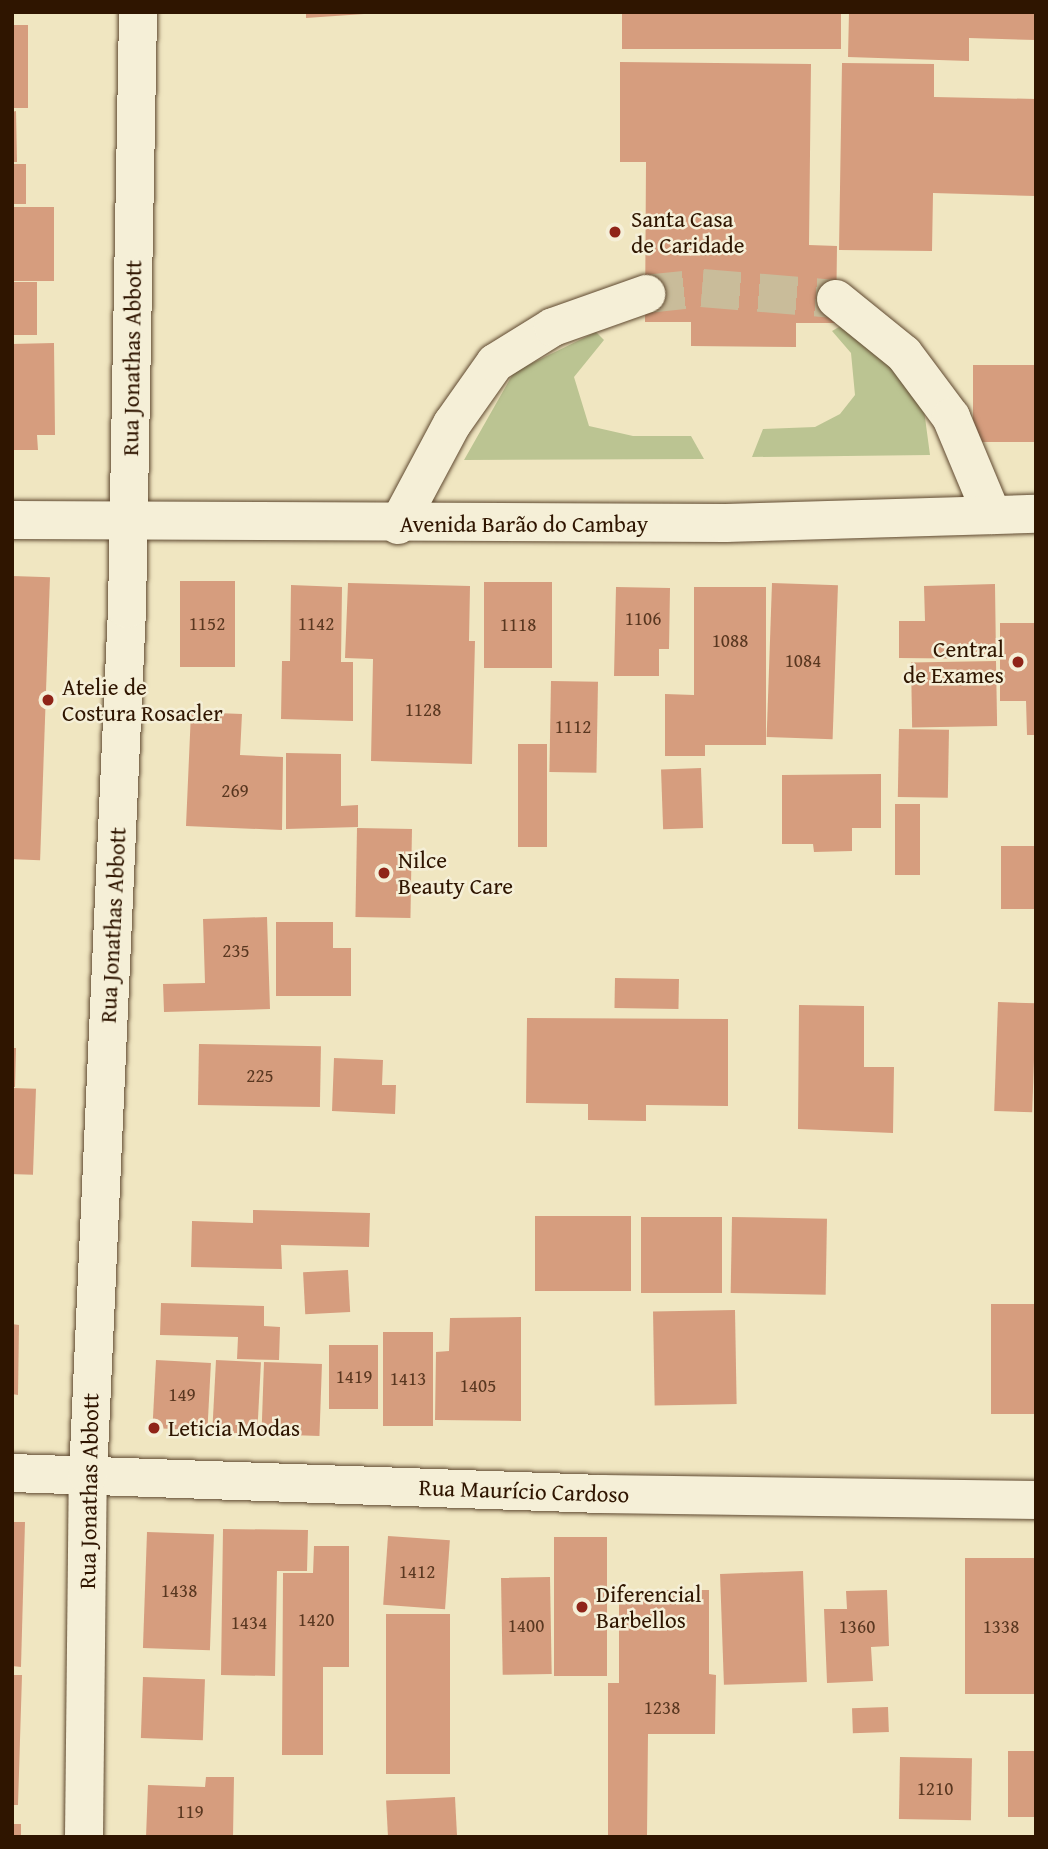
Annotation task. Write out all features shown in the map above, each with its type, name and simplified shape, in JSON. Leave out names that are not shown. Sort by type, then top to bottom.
[{"type":"street","name":"Rua Jonathas Abbott","points":[[84,1837],[88,1475],[128,520],[138,12]]},
{"type":"street","points":[[398,524],[452,424],[495,363],[552,327],[646,293]]},
{"type":"street","points":[[836,299],[904,354],[951,417],[992,515]]},
{"type":"street","name":"Avenida Barão do Cambay","points":[[12,520],[398,524],[726,523],[1036,514]]},
{"type":"street","name":"Rua Maurício Cardoso","points":[[12,1473],[602,1494],[1036,1500]]},
{"type":"green space","points":[[853,319],[924,410],[930,455],[752,457],[763,429],[815,427],[840,414],[855,395],[851,353],[832,331]]},
{"type":"green space","points":[[596,332],[604,340],[574,377],[589,426],[633,436],[691,436],[704,459],[464,460],[514,372]]},
{"type":"building","points":[[306,12],[364,12],[364,14],[306,18]]},
{"type":"building","points":[[622,12],[841,12],[841,49],[622,49]]},
{"type":"building","points":[[849,12],[1036,12],[1036,40],[969,38],[969,61],[848,57]]},
{"type":"building","points":[[12,25],[28,25],[28,108],[12,108]]},
{"type":"building","points":[[620,62],[811,64],[809,245],[837,246],[836,323],[796,323],[796,347],[691,346],[691,322],[645,322],[646,162],[620,162]]},
{"type":"building","points":[[842,63],[934,64],[934,97],[1036,99],[1036,196],[933,193],[932,251],[839,250]]},
{"type":"building","points":[[16,111],[17,162],[12,162],[12,112]]},
{"type":"building","points":[[12,164],[26,164],[26,204],[12,204]]},
{"type":"building","points":[[12,207],[54,207],[54,281],[12,281]]},
{"type":"building","points":[[12,282],[37,282],[37,335],[12,335]]},
{"type":"building","points":[[54,343],[55,435],[37,435],[38,450],[12,450],[12,344]]},
{"type":"building","points":[[973,365],[1036,365],[1036,442],[973,442]]},
{"type":"building","points":[[12,576],[50,577],[40,860],[12,859]]},
{"type":"building","points":[[180,581],[235,581],[235,667],[180,667]]},
{"type":"building","points":[[484,582],[552,582],[552,668],[484,668]]},
{"type":"building","points":[[348,583],[470,586],[469,641],[475,641],[472,764],[371,761],[373,659],[345,658]]},
{"type":"building","points":[[772,583],[838,585],[833,739],[767,737]]},
{"type":"building","points":[[995,584],[996,659],[899,658],[899,621],[925,621],[924,586]]},
{"type":"building","points":[[291,585],[342,587],[341,662],[353,662],[353,721],[281,719],[282,661],[290,661]]},
{"type":"building","points":[[616,587],[670,588],[669,649],[659,649],[659,676],[614,676]]},
{"type":"building","points":[[694,587],[766,587],[766,745],[705,745],[705,756],[665,756],[665,694],[694,695]]},
{"type":"building","name":"Central de Exames","points":[[1000,623],[1036,623],[1036,735],[1027,735],[1026,701],[1000,701]]},
{"type":"building","points":[[996,661],[997,726],[912,727],[911,662]]},
{"type":"building","points":[[551,681],[598,682],[596,773],[549,772]]},
{"type":"building","points":[[191,712],[242,714],[240,755],[283,757],[282,830],[186,826]]},
{"type":"building","points":[[899,729],[949,730],[948,798],[898,797]]},
{"type":"building","points":[[518,744],[547,744],[547,847],[518,847]]},
{"type":"building","points":[[286,753],[341,754],[341,806],[358,805],[358,827],[286,829]]},
{"type":"building","points":[[701,768],[703,828],[663,829],[661,769]]},
{"type":"building","points":[[881,774],[881,828],[852,828],[852,851],[814,852],[813,844],[782,844],[782,775]]},
{"type":"building","points":[[895,804],[920,804],[920,875],[895,875]]},
{"type":"building","name":"Nilce Beauty Care","points":[[357,828],[412,829],[410,918],[355,917]]},
{"type":"building","points":[[1001,846],[1036,846],[1036,909],[1001,909]]},
{"type":"building","points":[[267,917],[270,1009],[164,1012],[163,984],[205,983],[203,919]]},
{"type":"building","points":[[276,922],[333,922],[333,948],[351,948],[351,996],[276,996]]},
{"type":"building","points":[[615,978],[679,979],[678,1009],[614,1008]]},
{"type":"building","points":[[998,1002],[1036,1003],[1032,1112],[994,1111]]},
{"type":"building","points":[[799,1005],[864,1006],[864,1067],[894,1067],[893,1133],[798,1129]]},
{"type":"building","points":[[527,1018],[728,1019],[728,1106],[646,1105],[646,1121],[588,1120],[588,1104],[526,1103]]},
{"type":"building","points":[[199,1044],[321,1046],[320,1107],[198,1105]]},
{"type":"building","points":[[12,1048],[16,1048],[15,1087],[12,1087]]},
{"type":"building","points":[[334,1058],[383,1060],[382,1085],[396,1085],[395,1114],[332,1111]]},
{"type":"building","points":[[12,1088],[36,1089],[33,1175],[12,1174]]},
{"type":"building","points":[[253,1210],[370,1213],[369,1247],[281,1245],[282,1269],[191,1267],[192,1221],[253,1223]]},
{"type":"building","points":[[535,1216],[631,1216],[631,1291],[535,1291]]},
{"type":"building","points":[[641,1217],[722,1217],[722,1293],[641,1293]]},
{"type":"building","points":[[732,1217],[827,1219],[826,1295],[731,1293]]},
{"type":"building","points":[[348,1270],[350,1312],[305,1314],[303,1272]]},
{"type":"building","points":[[161,1303],[264,1306],[264,1326],[280,1327],[279,1360],[237,1359],[238,1337],[160,1335]]},
{"type":"building","points":[[991,1304],[1036,1304],[1036,1414],[991,1414]]},
{"type":"building","points":[[735,1310],[737,1404],[655,1405],[653,1311]]},
{"type":"building","points":[[521,1317],[521,1421],[435,1420],[436,1352],[449,1351],[450,1318]]},
{"type":"building","points":[[12,1324],[19,1325],[18,1395],[12,1394]]},
{"type":"building","points":[[383,1332],[433,1332],[433,1426],[383,1426]]},
{"type":"building","points":[[329,1345],[378,1345],[378,1409],[329,1409]]},
{"type":"building","points":[[156,1360],[211,1363],[207,1431],[152,1428]]},
{"type":"building","points":[[216,1360],[261,1362],[257,1434],[212,1432]]},
{"type":"building","points":[[264,1362],[322,1364],[319,1436],[261,1434]]},
{"type":"building","points":[[12,1522],[25,1522],[21,1667],[12,1666]]},
{"type":"building","points":[[223,1529],[308,1530],[307,1571],[277,1571],[275,1676],[221,1675]]},
{"type":"building","points":[[147,1532],[214,1534],[210,1650],[143,1648]]},
{"type":"building","points":[[388,1536],[450,1540],[445,1609],[383,1605]]},
{"type":"building","name":"Diferencial Barbellos","points":[[554,1537],[607,1537],[607,1676],[554,1676]]},
{"type":"building","points":[[314,1546],[349,1546],[349,1667],[323,1667],[323,1755],[282,1755],[283,1573],[313,1573]]},
{"type":"building","points":[[965,1558],[1036,1558],[1036,1694],[965,1694]]},
{"type":"building","points":[[803,1571],[807,1682],[724,1685],[720,1574]]},
{"type":"building","points":[[550,1577],[552,1674],[503,1675],[501,1578]]},
{"type":"building","points":[[619,1590],[709,1590],[709,1674],[716,1675],[715,1734],[648,1734],[647,1837],[608,1837],[608,1683],[619,1683]]},
{"type":"building","points":[[887,1590],[889,1646],[871,1647],[873,1681],[827,1683],[824,1609],[847,1609],[846,1591]]},
{"type":"building","points":[[386,1614],[450,1614],[450,1774],[386,1774]]},
{"type":"building","points":[[12,1675],[22,1675],[18,1805],[12,1805]]},
{"type":"building","points":[[143,1677],[205,1679],[203,1740],[141,1738]]},
{"type":"building","points":[[888,1707],[889,1732],[853,1733],[852,1708]]},
{"type":"building","points":[[1008,1751],[1036,1751],[1036,1817],[1008,1817]]},
{"type":"building","points":[[900,1757],[972,1758],[971,1820],[899,1819]]},
{"type":"building","points":[[206,1777],[234,1777],[233,1837],[146,1837],[148,1785],[205,1787]]},
{"type":"building","points":[[455,1797],[457,1837],[388,1837],[386,1801]]},
{"type":"building","points":[[12,1824],[21,1824],[21,1837],[12,1837]]},
{"type":"tunnel","points":[[646,294],[702,288],[836,299]]},
{"type":"place","name":"Santa Casa de Caridade","points":[[615,232]]},
{"type":"place","name":"Central de Exames","points":[[1018,662]]},
{"type":"place","name":"Atelie de Costura Rosacler","points":[[48,700]]},
{"type":"place","name":"Nilce Beauty Care","points":[[384,873]]},
{"type":"place","name":"Leticia Modas","points":[[154,1428]]},
{"type":"place","name":"Diferencial Barbellos","points":[[582,1607]]}]
